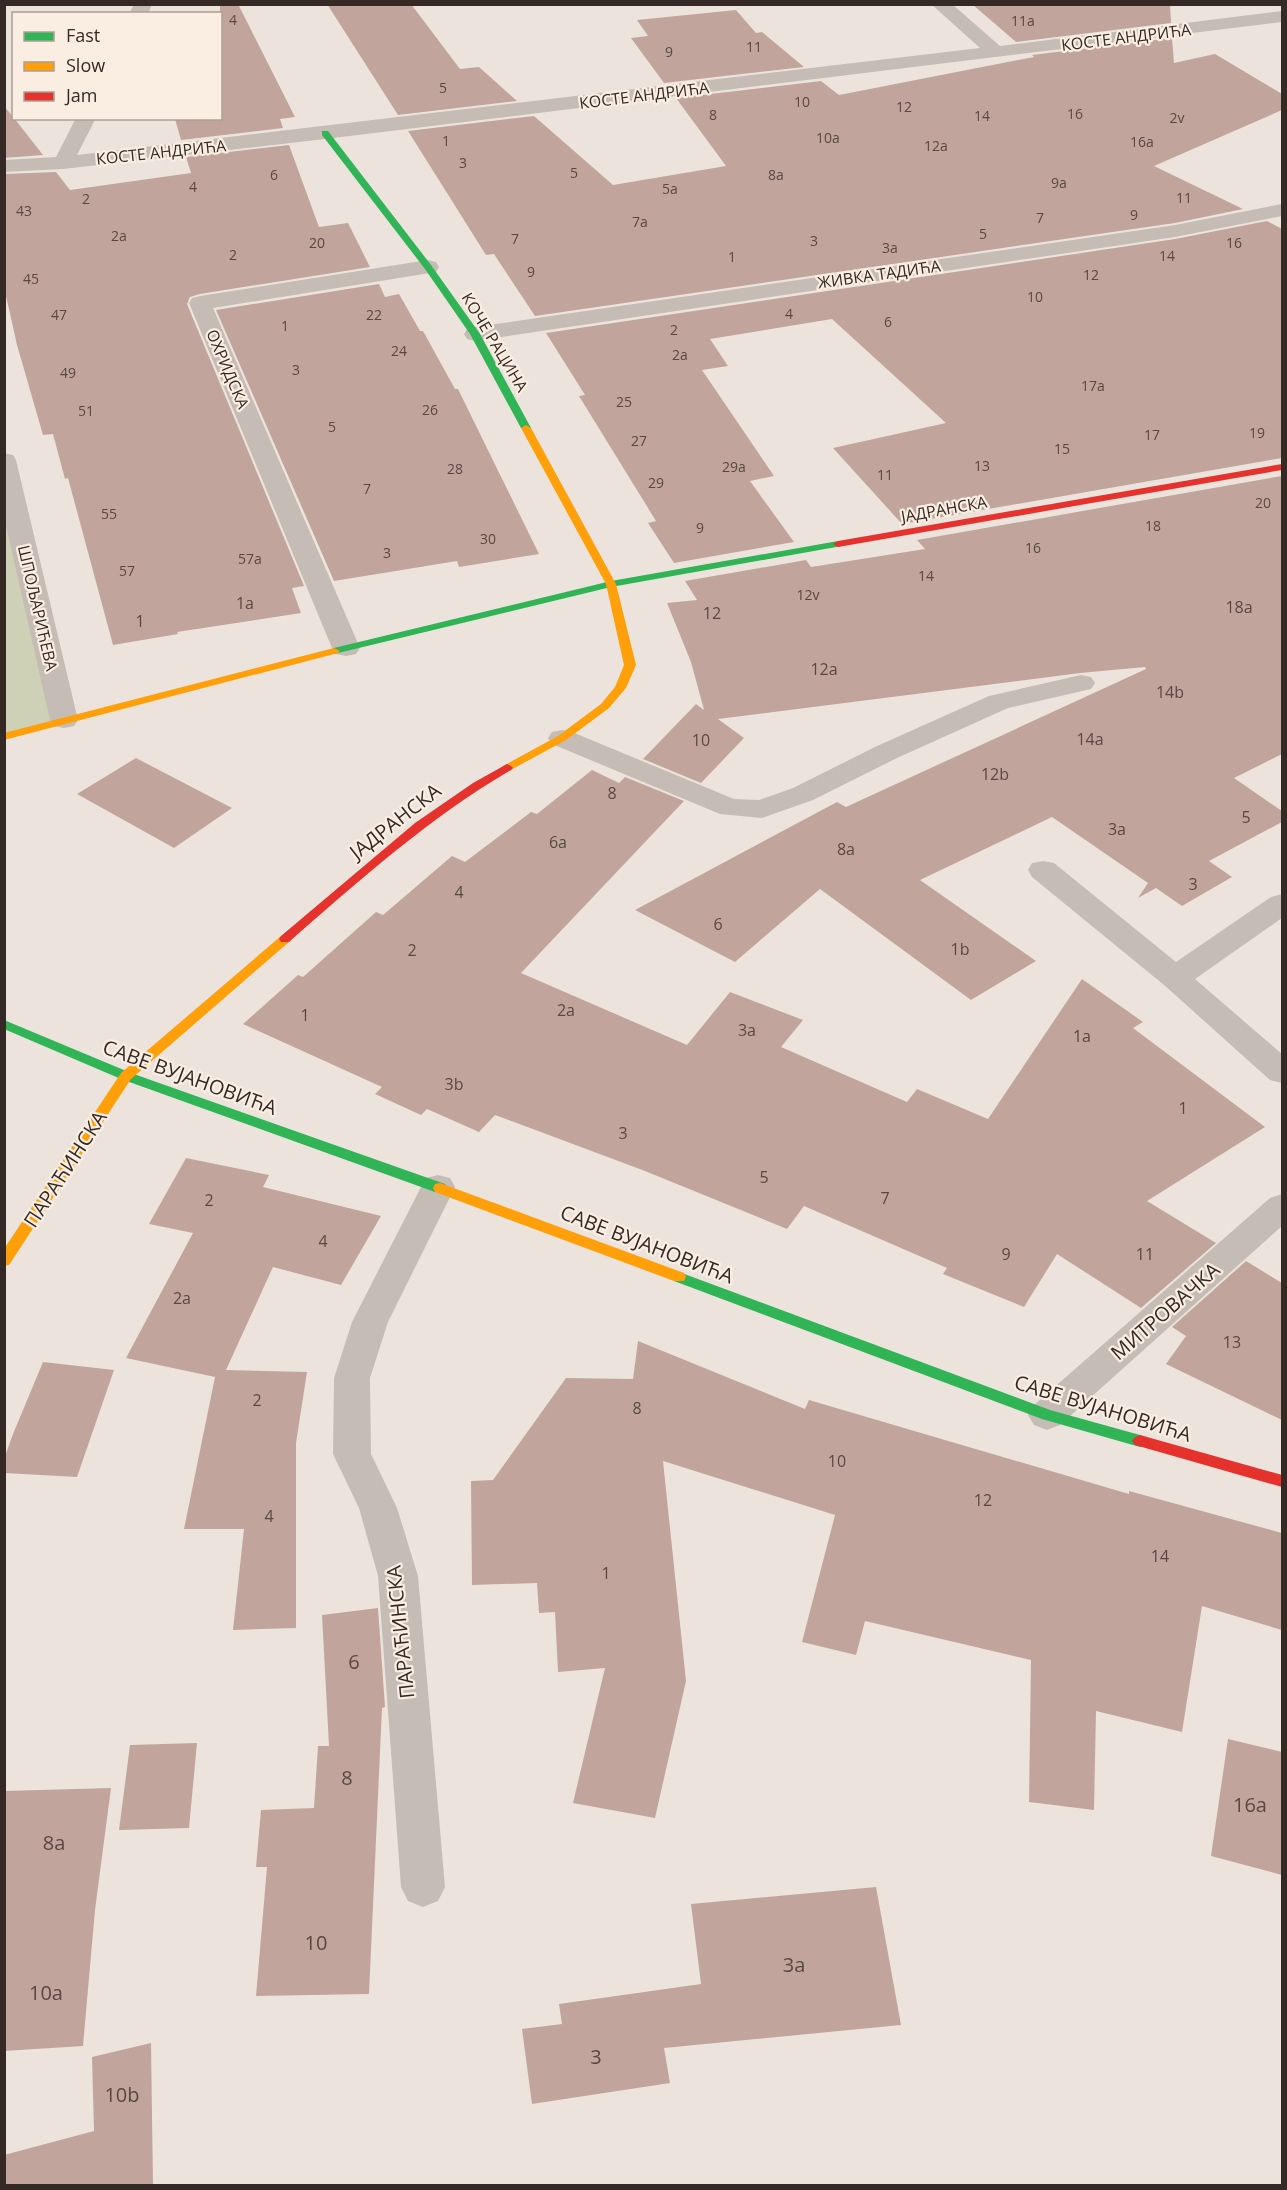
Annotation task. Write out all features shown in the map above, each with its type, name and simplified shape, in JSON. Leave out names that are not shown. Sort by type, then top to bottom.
[{"type":"street","points":[[940,4],[997,53]]},
{"type":"street","name":"КОСТЕ АНДРИЋА","points":[[4,166],[63,163],[325,134],[1282,17]]},
{"type":"street","points":[[63,163],[85,120]]},
{"type":"street","name":"КОЧЕ РАЦИНА","points":[[325,134],[428,267],[475,334],[611,584]]},
{"type":"street","name":"ЖИВКА ТАДИЋА","points":[[475,334],[1175,231],[1282,210]]},
{"type":"street","name":"ОХРИДСКА","points":[[346,648],[200,303],[428,267]]},
{"type":"street","name":"ШПОЉАРИЋЕВА","points":[[4,460],[64,720]]},
{"type":"street","name":"ЈАДРАНСКА","points":[[4,737],[346,648],[611,584],[1282,467]]},
{"type":"street","name":"ЈАДРАНСКА","points":[[126,1077],[393,845],[476,784],[562,738],[605,706],[620,688],[630,665],[611,584]]},
{"type":"street","points":[[562,738],[730,808],[762,809],[803,794],[887,752],[999,702],[1081,683]]},
{"type":"street","points":[[1043,870],[1175,978],[1282,1072]]},
{"type":"street","points":[[1175,978],[1282,904]]},
{"type":"street","name":"САВЕ ВУЈАНОВИЋА","points":[[4,1024],[126,1077],[438,1187],[1047,1415],[1282,1481]]},
{"type":"street","name":"ПАРАЋИНСКА","points":[[4,1261],[126,1077]]},
{"type":"street","name":"ПАРАЋИНСКА","points":[[423,1887],[398,1576],[378,1508],[352,1454],[352,1378],[370,1322],[438,1187]]},
{"type":"street","name":"МИТРОВАЧКА","points":[[1047,1415],[1282,1207]]},
{"type":"green space","points":[[4,460],[64,720],[4,737]]},
{"type":"building","points":[[220,4],[238,4],[295,117],[280,119],[283,128],[181,140],[175,120],[222,120],[222,12],[220,12]]},
{"type":"building","points":[[327,4],[411,4],[460,69],[479,67],[517,101],[398,115]]},
{"type":"building","points":[[972,4],[1170,4],[1171,23],[1016,42]]},
{"type":"building","points":[[736,10],[756,33],[762,32],[804,67],[664,83],[631,38],[648,36],[637,20]]},
{"type":"building","points":[[1172,38],[1174,63],[1215,54],[1282,94],[1282,110],[1154,166],[1243,209],[1175,223],[535,316],[494,254],[486,255],[408,131],[534,116],[613,185],[726,166],[676,98],[821,81],[839,95],[1034,57],[1032,55]]},
{"type":"building","points":[[4,106],[12,116],[12,120],[16,120],[43,155],[4,158]]},
{"type":"building","points":[[289,145],[319,227],[348,223],[370,267],[200,294],[190,297],[187,304],[304,586],[292,588],[301,613],[177,632],[178,634],[113,645],[68,478],[65,479],[53,434],[43,435],[17,345],[4,287],[4,174],[56,172],[70,190],[191,173],[186,157]]},
{"type":"building","points":[[1267,221],[1282,229],[1282,458],[902,524],[833,448],[946,423],[832,319],[710,339],[728,366],[702,370],[774,476],[750,481],[794,542],[674,563],[648,523],[656,521],[579,396],[585,395],[546,333],[1175,239]]},
{"type":"building","points":[[379,284],[385,297],[399,294],[420,331],[423,331],[455,389],[458,389],[539,554],[459,567],[457,561],[334,581],[216,310]]},
{"type":"building","points":[[1282,476],[1282,754],[1234,778],[1282,811],[1282,822],[1209,861],[1232,877],[1182,906],[1156,888],[1138,898],[1148,883],[1052,817],[920,880],[1036,961],[971,1000],[820,889],[735,962],[635,910],[837,802],[846,807],[1146,669],[1145,667],[1080,673],[718,719],[744,738],[701,783],[643,759],[696,704],[704,710],[691,662],[667,603],[697,600],[685,581],[806,560],[811,567],[925,549],[917,540]]},
{"type":"building","points":[[136,758],[232,808],[174,848],[77,794]]},
{"type":"building","points":[[592,770],[619,783],[625,777],[684,801],[521,973],[687,1045],[730,992],[803,1020],[781,1047],[907,1102],[917,1089],[988,1119],[1082,979],[1143,1022],[1133,1028],[1265,1127],[1147,1201],[1216,1243],[1141,1308],[1057,1254],[1024,1307],[943,1274],[947,1268],[804,1206],[787,1229],[645,1171],[495,1115],[479,1132],[427,1109],[421,1115],[375,1094],[382,1087],[243,1024],[298,975],[303,977],[376,912],[383,915],[452,856],[465,862],[531,812],[537,814]]},
{"type":"building","points":[[186,1158],[269,1175],[263,1187],[381,1216],[341,1285],[273,1267],[226,1370],[307,1372],[296,1443],[296,1628],[233,1630],[244,1529],[184,1529],[215,1377],[126,1358],[193,1233],[149,1224]]},
{"type":"building","points":[[1246,1261],[1282,1283],[1282,1420],[1166,1364],[1186,1336],[1172,1327]]},
{"type":"building","points":[[638,1341],[805,1409],[809,1400],[1129,1494],[1129,1491],[1282,1533],[1282,1630],[1202,1606],[1182,1732],[1096,1711],[1094,1810],[1029,1802],[1031,1660],[865,1621],[856,1655],[802,1642],[835,1515],[663,1461],[686,1681],[655,1818],[573,1803],[605,1668],[558,1672],[555,1612],[539,1613],[537,1583],[472,1585],[471,1481],[493,1480],[566,1378],[633,1379]]},
{"type":"building","points":[[43,1362],[114,1370],[77,1477],[4,1473],[4,1459]]},
{"type":"building","points":[[378,1608],[385,1707],[382,1708],[369,1994],[256,1996],[267,1867],[256,1867],[261,1810],[314,1808],[318,1746],[329,1746],[322,1615]]},
{"type":"building","points":[[1228,1739],[1282,1752],[1282,1875],[1211,1856]]},
{"type":"building","points":[[197,1743],[189,1828],[119,1830],[130,1745]]},
{"type":"building","points":[[111,1788],[95,1910],[83,2046],[4,2051],[4,1791]]},
{"type":"building","points":[[876,1887],[901,2025],[664,2048],[670,2083],[532,2104],[522,2029],[562,2024],[559,2004],[701,1984],[691,1904]]},
{"type":"building","points":[[151,2043],[153,2186],[4,2186],[4,2155],[94,2131],[92,2057]]},
{"type":"traffic: fast","points":[[325,133],[428,267],[475,334],[526,428]]},
{"type":"traffic: fast","points":[[334,651],[611,584],[838,544]]},
{"type":"traffic: fast","points":[[4,1024],[126,1076],[440,1188]]},
{"type":"traffic: fast","points":[[679,1277],[1047,1415],[1140,1441]]},
{"type":"traffic: slow","points":[[507,768],[562,738],[605,706],[620,688],[630,665],[611,584],[526,428]]},
{"type":"traffic: slow","points":[[4,737],[334,651]]},
{"type":"traffic: slow","points":[[4,1261],[126,1076],[285,939]]},
{"type":"traffic: slow","points":[[440,1188],[679,1277]]},
{"type":"traffic: jam","points":[[838,544],[1282,467]]},
{"type":"traffic: jam","points":[[285,939],[419,825],[477,785],[507,768]]},
{"type":"traffic: jam","points":[[1140,1441],[1282,1481]]}]
